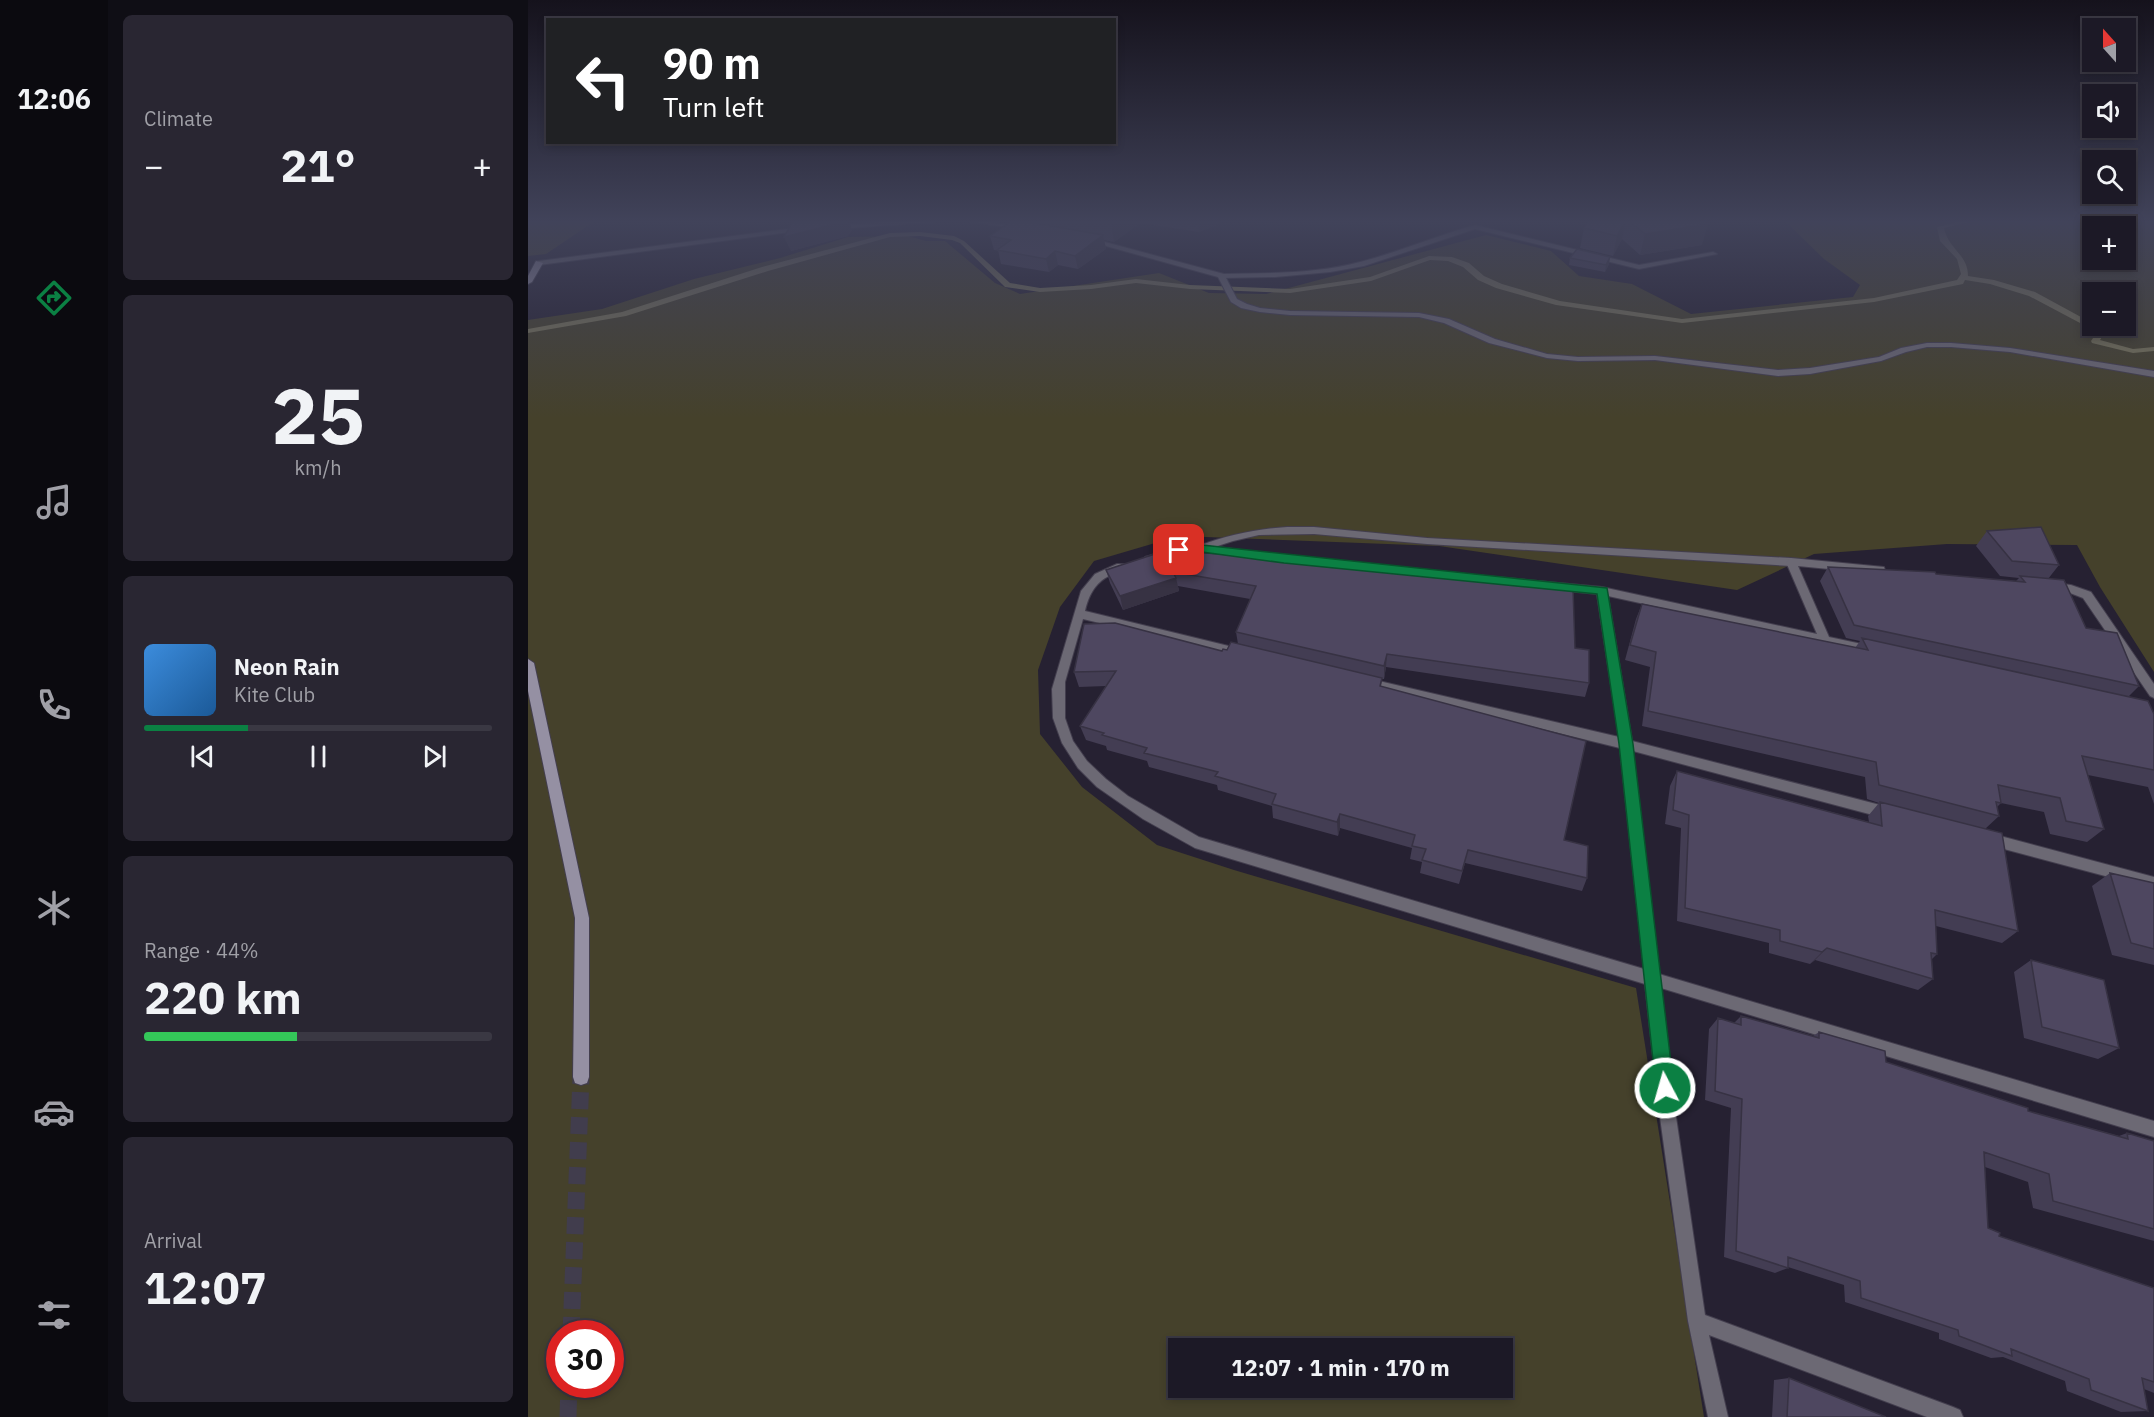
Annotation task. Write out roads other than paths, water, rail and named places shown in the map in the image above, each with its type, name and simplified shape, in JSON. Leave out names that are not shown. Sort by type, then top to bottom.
[{"type":"street","points":[[1226,286],[1234,300],[1244,306],[1260,310],[1290,313],[1419,315],[1446,321],[1492,341],[1547,356],[1578,359],[1644,358],[1778,373],[1810,371],[1881,359],[1904,350],[1927,345],[1951,345],[2010,350],[2154,374]]},
{"type":"street","points":[[1202,548],[1225,539],[1265,530],[1315,529],[1422,540],[1791,562],[1896,572]]},
{"type":"street","points":[[1295,560],[1202,548],[1179,550],[1103,574],[1086,587],[1058,688],[1059,714],[1067,746],[1088,774],[1135,807],[1195,842],[2154,1128]]},
{"type":"street","points":[[1791,562],[1825,640]]},
{"type":"street","points":[[1432,573],[1602,591],[1884,653]]},
{"type":"street","points":[[2036,585],[2071,589],[2087,595],[2154,693]]},
{"type":"street","points":[[1602,591],[1626,744],[1667,1110],[1697,1321],[1718,1417]]},
{"type":"street","points":[[1079,614],[1254,656]]},
{"type":"street","points":[[528,663],[582,918],[581,1077]]},
{"type":"street","points":[[1358,681],[1626,744],[1902,816]]},
{"type":"street","points":[[1970,835],[2154,883]]},
{"type":"street","points":[[1697,1321],[1953,1417]]},
{"type":"waterway","points":[[528,331],[623,314],[711,286]]},
{"type":"waterway","points":[[1015,286],[1040,290],[1098,286]]},
{"type":"waterway","points":[[1182,286],[1290,291],[1323,286]]},
{"type":"waterway","points":[[1499,286],[1559,303],[1682,321],[1874,300],[1940,286]]},
{"type":"waterway","points":[[2005,286],[2032,294],[2102,331],[2095,341],[2133,351],[2154,349]]},
{"type":"tunnel","points":[[572,1320],[581,1077]]},
{"type":"tunnel","points":[[568,1417],[569,1398]]}]
